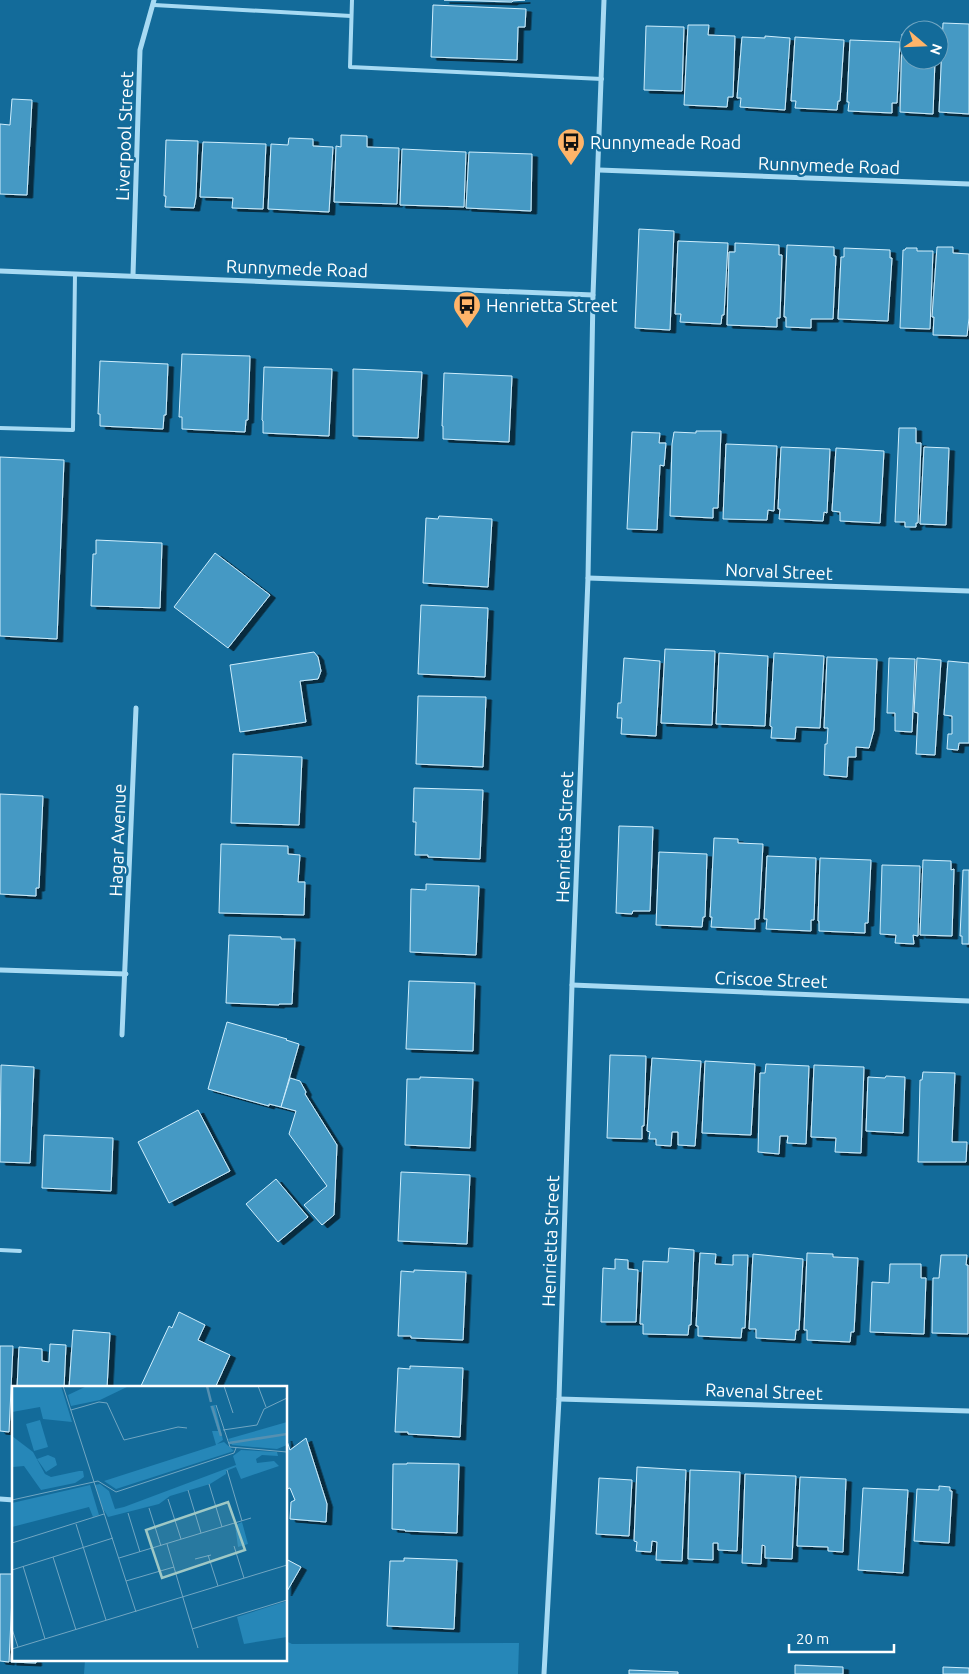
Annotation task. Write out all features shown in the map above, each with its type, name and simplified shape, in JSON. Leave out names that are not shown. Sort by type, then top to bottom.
[{"type":"street","name":"Henrietta Street","points":[[544,1674],[559,1399],[572,985],[588,578],[593,294],[604,0]]},
{"type":"street","name":"Liverpool Street","points":[[132,275],[140,50],[154,2]]},
{"type":"street","name":"Runnymede Road","points":[[598,170],[969,184]]},
{"type":"street","name":"Runnymede Road","points":[[0,271],[593,294]]},
{"type":"street","name":"Norval Street","points":[[588,578],[969,591]]},
{"type":"street","name":"Hagar Avenue","points":[[122,1035],[136,708]]},
{"type":"street","points":[[0,970],[126,974]]},
{"type":"street","name":"Criscoe Street","points":[[572,985],[969,1001]]},
{"type":"street","name":"Ravenal Street","points":[[559,1399],[969,1411]]},
{"type":"lane","points":[[352,0],[350,67],[602,79]]},
{"type":"lane","points":[[154,2],[351,16]]},
{"type":"lane","points":[[0,428],[73,430],[75,274]]},
{"type":"lane","points":[[0,1250],[20,1251]]},
{"type":"shaded area","points":[[288,1642],[292,1644],[519,1643],[518,1674],[84,1674],[85,1662],[288,1662]]},
{"type":"building","points":[[444,0],[525,0],[512,2]]},
{"type":"building","points":[[433,5],[526,9],[525,27],[518,27],[517,60],[431,57]]},
{"type":"building","points":[[949,23],[969,24],[969,114],[939,112],[941,70],[949,70]]},
{"type":"building","points":[[688,25],[709,25],[708,35],[735,36],[733,97],[728,97],[727,107],[684,105]]},
{"type":"building","points":[[646,26],[684,27],[682,91],[644,90]]},
{"type":"building","points":[[765,36],[790,38],[785,110],[740,107],[741,98],[737,98],[742,37],[765,38]]},
{"type":"building","points":[[795,37],[844,40],[840,101],[838,101],[837,110],[795,108],[796,101],[791,101]]},
{"type":"building","points":[[850,40],[899,42],[897,103],[892,103],[892,113],[848,111],[849,102],[847,102]]},
{"type":"building","points":[[901,70],[935,70],[933,114],[900,112]]},
{"type":"building","points":[[12,99],[32,100],[27,195],[0,194],[0,124],[10,125]]},
{"type":"building","points":[[341,135],[367,136],[367,147],[399,148],[397,204],[334,202],[336,146],[341,147]]},
{"type":"building","points":[[289,138],[313,139],[313,146],[333,147],[329,212],[268,209],[271,144],[288,145]]},
{"type":"building","points":[[166,140],[198,141],[194,208],[165,207]]},
{"type":"building","points":[[203,142],[266,144],[263,209],[232,208],[233,198],[200,197]]},
{"type":"building","points":[[402,149],[466,152],[464,207],[400,205]]},
{"type":"building","points":[[469,152],[532,154],[531,211],[466,208]]},
{"type":"building","points":[[639,229],[674,231],[670,330],[635,328]]},
{"type":"building","points":[[678,241],[728,243],[724,315],[722,315],[721,324],[680,322],[681,314],[675,314]]},
{"type":"building","points":[[735,243],[779,245],[779,255],[782,255],[780,318],[777,318],[777,327],[727,325],[729,252],[735,252]]},
{"type":"building","points":[[787,245],[834,247],[834,256],[836,256],[833,319],[811,319],[811,328],[786,327],[786,317],[784,317]]},
{"type":"building","points":[[937,247],[953,247],[953,253],[969,254],[969,318],[967,336],[933,335],[934,317],[932,317]]},
{"type":"building","points":[[844,248],[890,250],[890,258],[892,258],[888,321],[838,319],[841,257],[844,257]]},
{"type":"building","points":[[906,248],[917,248],[917,251],[933,251],[930,329],[900,328],[903,250]]},
{"type":"building","points":[[182,354],[250,356],[248,420],[246,420],[245,432],[182,429],[182,417],[179,417]]},
{"type":"building","points":[[100,361],[168,364],[166,415],[164,415],[163,429],[100,426],[100,414],[98,414]]},
{"type":"building","points":[[264,367],[332,369],[329,436],[263,433]]},
{"type":"building","points":[[353,369],[422,372],[418,438],[353,436]]},
{"type":"building","points":[[444,373],[512,376],[509,442],[443,439]]},
{"type":"building","points":[[899,428],[916,428],[916,443],[921,443],[918,523],[916,523],[916,527],[905,527],[905,522],[895,522]]},
{"type":"building","points":[[696,431],[721,431],[718,508],[713,508],[713,518],[670,516],[674,432],[696,433]]},
{"type":"building","points":[[632,432],[660,433],[659,443],[666,443],[664,466],[660,465],[657,530],[627,529]]},
{"type":"building","points":[[726,444],[777,446],[774,511],[768,510],[767,520],[723,519]]},
{"type":"building","points":[[781,447],[830,449],[827,513],[824,512],[823,521],[779,519]]},
{"type":"building","points":[[924,447],[949,448],[946,525],[920,524]]},
{"type":"building","points":[[836,448],[884,451],[880,523],[840,521],[840,512],[832,511]]},
{"type":"building","points":[[0,457],[64,460],[57,639],[0,636]]},
{"type":"building","points":[[439,516],[492,519],[488,587],[423,583],[426,518],[438,519]]},
{"type":"building","points":[[96,540],[162,543],[160,608],[91,606],[93,554],[96,554]]},
{"type":"building","points":[[215,553],[270,595],[228,648],[174,607]]},
{"type":"building","points":[[421,605],[488,608],[485,677],[418,674]]},
{"type":"building","points":[[665,649],[715,651],[712,725],[661,723]]},
{"type":"building","points":[[314,652],[318,657],[321,671],[318,679],[300,681],[306,722],[240,732],[230,665]]},
{"type":"building","points":[[719,653],[768,656],[765,726],[716,724]]},
{"type":"building","points":[[774,653],[824,656],[820,728],[796,727],[795,739],[771,738]]},
{"type":"building","points":[[827,657],[877,659],[874,730],[869,748],[856,747],[856,757],[848,757],[847,777],[824,775],[825,744],[827,744],[828,728],[824,728]]},
{"type":"building","points":[[624,658],[660,661],[656,736],[621,734],[622,718],[617,718],[618,703],[621,703]]},
{"type":"building","points":[[889,658],[915,659],[912,732],[895,731],[895,713],[887,713]]},
{"type":"building","points":[[917,658],[941,660],[935,755],[916,754],[918,713],[914,712]]},
{"type":"building","points":[[948,661],[969,663],[969,743],[959,743],[958,750],[947,749],[948,734],[952,734],[952,716],[944,715]]},
{"type":"building","points":[[418,696],[486,697],[483,767],[416,764]]},
{"type":"building","points":[[233,754],[302,757],[299,825],[231,823]]},
{"type":"building","points":[[414,788],[483,790],[480,859],[415,855],[416,822],[413,822]]},
{"type":"building","points":[[0,794],[43,796],[39,888],[36,888],[36,896],[0,894]]},
{"type":"building","points":[[619,826],[653,827],[650,911],[633,911],[632,914],[616,913]]},
{"type":"building","points":[[714,838],[738,839],[738,843],[763,844],[759,919],[755,919],[755,929],[711,927]]},
{"type":"building","points":[[221,844],[288,846],[288,854],[300,855],[298,882],[305,882],[304,915],[219,913]]},
{"type":"building","points":[[659,852],[707,854],[705,917],[703,917],[702,927],[656,925]]},
{"type":"building","points":[[767,856],[816,858],[814,920],[811,920],[811,931],[766,929],[767,919],[764,919]]},
{"type":"building","points":[[820,858],[871,860],[868,923],[865,923],[865,933],[819,931]]},
{"type":"building","points":[[923,860],[951,861],[951,870],[954,869],[952,936],[920,935]]},
{"type":"building","points":[[882,865],[920,866],[918,936],[913,935],[914,944],[895,943],[896,935],[880,934]]},
{"type":"building","points":[[963,870],[969,870],[969,944],[962,944],[962,936],[960,936]]},
{"type":"building","points":[[426,884],[479,886],[476,955],[410,952],[411,889],[426,890]]},
{"type":"building","points":[[229,935],[295,939],[292,1004],[226,1003]]},
{"type":"building","points":[[409,981],[475,983],[473,1051],[406,1049]]},
{"type":"building","points":[[227,1022],[299,1044],[281,1107],[269,1104],[269,1106],[208,1089]]},
{"type":"building","points":[[610,1055],[646,1056],[642,1139],[607,1138]]},
{"type":"building","points":[[652,1058],[701,1061],[695,1146],[678,1145],[678,1132],[672,1132],[671,1146],[656,1145],[656,1139],[649,1139],[650,1132],[647,1131]]},
{"type":"building","points":[[705,1061],[755,1064],[751,1135],[702,1133]]},
{"type":"building","points":[[766,1064],[809,1066],[806,1144],[787,1143],[788,1136],[780,1136],[779,1154],[758,1152],[760,1073],[765,1073]]},
{"type":"building","points":[[1,1065],[34,1067],[30,1163],[0,1162]]},
{"type":"building","points":[[814,1065],[864,1067],[861,1153],[835,1152],[836,1138],[811,1137]]},
{"type":"building","points":[[923,1072],[955,1073],[952,1142],[967,1142],[966,1162],[918,1162],[920,1080],[922,1080]]},
{"type":"building","points":[[886,1076],[905,1077],[903,1133],[866,1131],[868,1077],[885,1078]]},
{"type":"building","points":[[420,1077],[473,1079],[470,1148],[405,1145],[407,1079],[420,1079]]},
{"type":"building","points":[[290,1078],[300,1081],[306,1092],[305,1094],[337,1145],[334,1215],[322,1225],[304,1205],[327,1186],[289,1134],[296,1111],[281,1107]]},
{"type":"building","points":[[198,1110],[230,1171],[169,1203],[138,1142]]},
{"type":"building","points":[[44,1135],[113,1138],[111,1191],[42,1188]]},
{"type":"building","points":[[401,1172],[470,1175],[467,1244],[398,1241]]},
{"type":"building","points":[[276,1179],[308,1217],[278,1242],[246,1204]]},
{"type":"building","points":[[669,1248],[694,1250],[691,1325],[689,1325],[688,1335],[643,1334],[643,1324],[640,1324],[643,1261],[668,1262]]},
{"type":"building","points":[[700,1253],[716,1254],[715,1264],[733,1265],[733,1255],[748,1255],[745,1328],[742,1328],[741,1338],[698,1336],[698,1326],[696,1326]]},
{"type":"building","points":[[807,1253],[833,1254],[833,1257],[858,1258],[854,1332],[851,1332],[850,1342],[807,1340],[807,1330],[804,1330]]},
{"type":"building","points":[[753,1254],[803,1259],[799,1330],[796,1330],[795,1340],[756,1338],[756,1329],[749,1329]]},
{"type":"building","points":[[941,1255],[967,1255],[968,1334],[932,1333],[933,1278],[939,1278]]},
{"type":"building","points":[[615,1259],[628,1260],[628,1269],[638,1270],[636,1322],[601,1322],[603,1268],[615,1269]]},
{"type":"building","points":[[890,1264],[921,1264],[921,1278],[926,1278],[924,1334],[870,1332],[872,1282],[889,1283]]},
{"type":"building","points":[[414,1270],[466,1272],[463,1340],[398,1336],[401,1271],[414,1272]]},
{"type":"building","points":[[179,1312],[205,1325],[198,1340],[230,1355],[216,1386],[141,1386],[169,1326],[172,1328]]},
{"type":"building","points":[[73,1330],[110,1333],[107,1386],[69,1386]]},
{"type":"building","points":[[50,1344],[66,1345],[64,1386],[17,1386],[19,1347],[42,1349],[42,1361],[49,1362]]},
{"type":"building","points":[[0,1346],[13,1346],[9,1432],[0,1431]]},
{"type":"building","points":[[410,1366],[463,1368],[460,1437],[395,1432],[398,1368],[410,1369]]},
{"type":"building","points":[[306,1438],[327,1504],[326,1522],[290,1519],[291,1502],[295,1500],[290,1488],[288,1488],[288,1444],[290,1450]]},
{"type":"building","points":[[393,1464],[459,1464],[457,1533],[392,1529]]},
{"type":"building","points":[[637,1467],[686,1470],[682,1561],[656,1560],[657,1542],[652,1541],[651,1552],[636,1551],[637,1542],[634,1541]]},
{"type":"building","points":[[690,1470],[740,1472],[737,1551],[718,1550],[718,1543],[713,1543],[713,1560],[688,1559]]},
{"type":"building","points":[[745,1474],[796,1476],[792,1559],[765,1558],[765,1546],[762,1545],[761,1564],[742,1563]]},
{"type":"building","points":[[800,1477],[846,1479],[843,1552],[828,1551],[828,1547],[797,1546]]},
{"type":"building","points":[[599,1478],[632,1480],[629,1536],[596,1534]]},
{"type":"building","points":[[939,1486],[950,1487],[950,1491],[952,1491],[949,1543],[914,1541],[917,1489],[939,1490]]},
{"type":"building","points":[[863,1488],[908,1490],[903,1573],[858,1570]]},
{"type":"building","points":[[404,1558],[457,1560],[454,1629],[387,1626],[390,1561],[404,1561]]},
{"type":"building","points":[[288,1560],[301,1567],[288,1590]]},
{"type":"building","points":[[0,1574],[12,1574],[9,1662],[0,1661]]},
{"type":"building","points":[[12,1644],[12,1662],[36,1663],[11,1662]]},
{"type":"building","points":[[795,1665],[843,1667],[843,1674],[795,1674]]},
{"type":"building","points":[[943,1667],[969,1668],[969,1674],[943,1674]]},
{"type":"building","points":[[629,1670],[678,1672],[678,1674],[629,1674]]},
{"type":"place","name":"Runnymeade Road","points":[[571,166]]},
{"type":"place","name":"Henrietta Street","points":[[467,329]]}]
